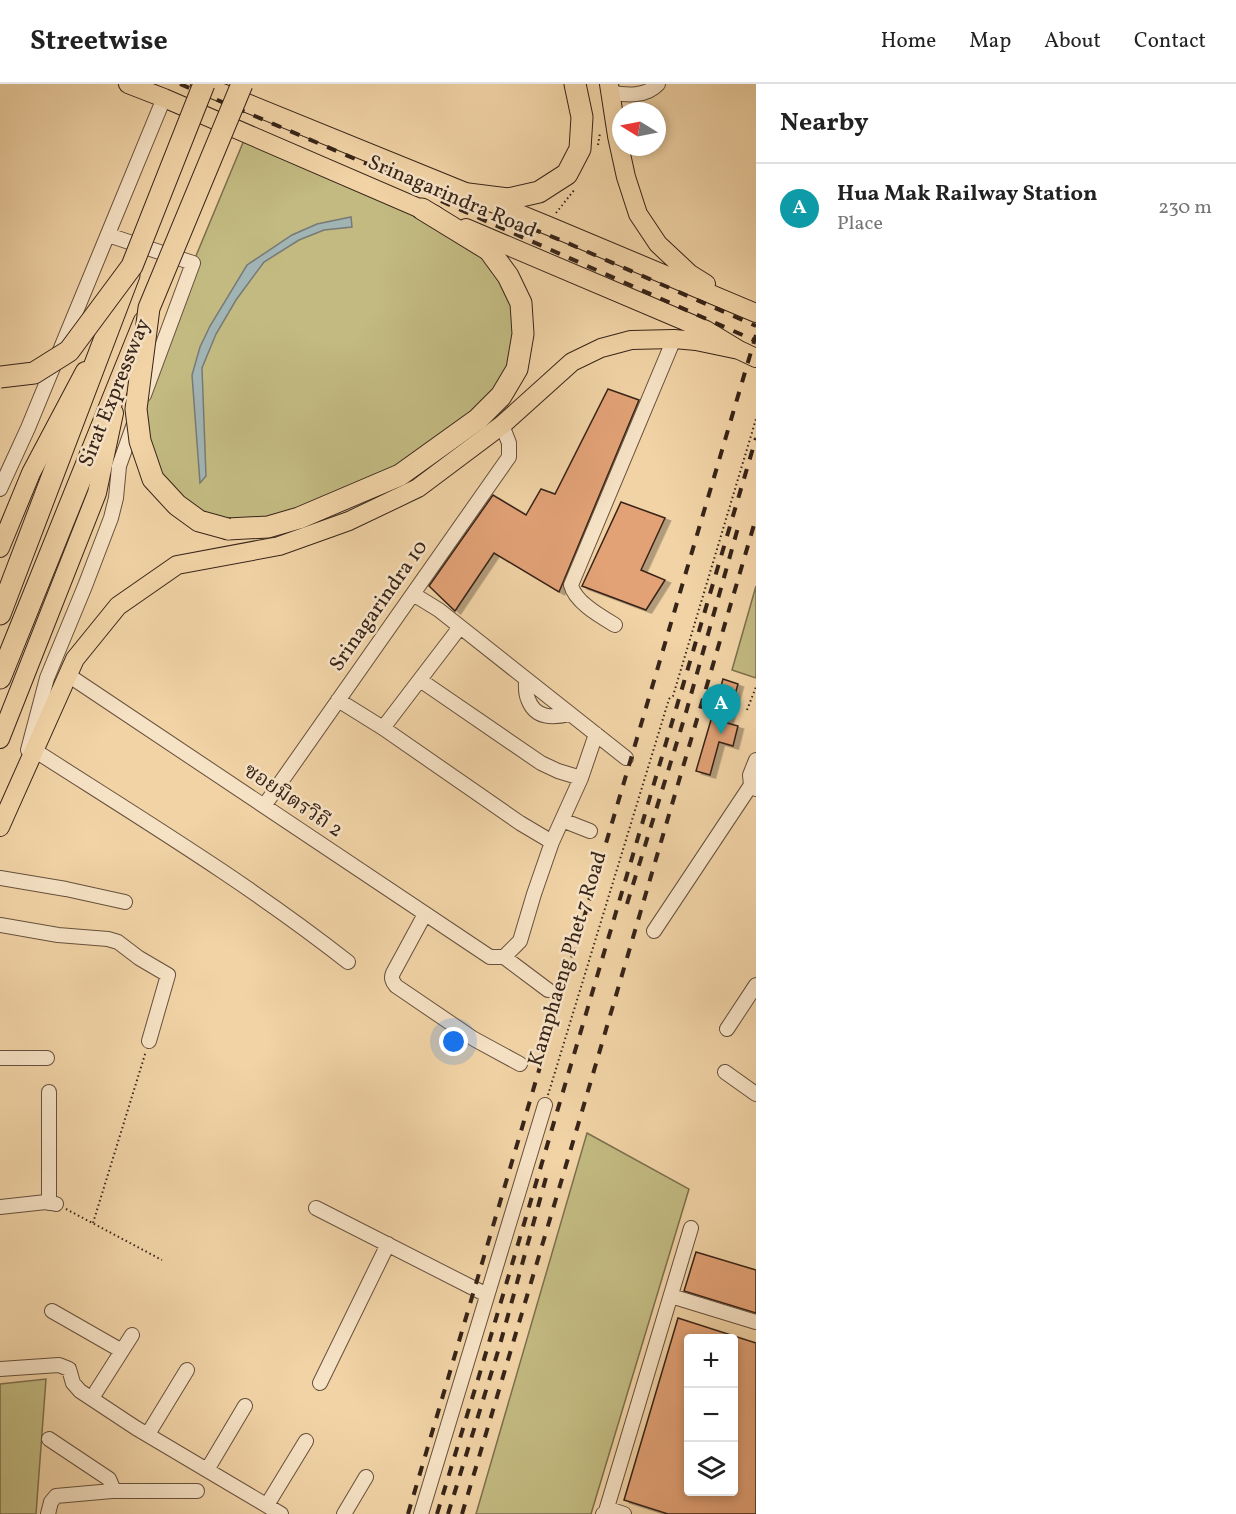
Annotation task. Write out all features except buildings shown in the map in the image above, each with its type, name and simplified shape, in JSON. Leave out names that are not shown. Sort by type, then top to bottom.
[{"type":"highway","name":"Sirat Expressway","points":[[0,678],[242,84]]},
{"type":"highway","points":[[468,194],[508,199],[539,192],[567,174],[580,149],[582,117],[575,84]]},
{"type":"highway","name":"Sirat Expressway","points":[[0,614],[201,88]]},
{"type":"highway","points":[[149,308],[136,409],[140,441],[153,479],[177,505],[199,521],[228,529],[268,527],[299,518],[400,476],[478,420],[501,396],[517,369],[523,334],[521,303],[508,276],[489,250],[422,209]]},
{"type":"highway","points":[[0,377],[34,373],[69,351],[132,266]]},
{"type":"main road","name":"Srinagarindra Road","points":[[128,84],[706,330],[747,350],[756,358]]},
{"type":"main road","points":[[610,86],[617,136],[626,177],[638,214],[658,244],[690,274],[754,312]]},
{"type":"main road","name":"Srinagarindra Road","points":[[201,88],[549,226],[754,312]]},
{"type":"main road","points":[[0,548],[31,473],[108,328]]},
{"type":"main road","points":[[0,826],[75,659],[118,606],[177,565],[279,546],[350,521],[418,488],[502,424],[572,362],[601,348],[631,340],[674,339],[696,340],[747,350]]},
{"type":"main road","points":[[0,739],[97,493],[123,373]]},
{"type":"street","points":[[610,86],[624,95],[647,93],[658,84]]},
{"type":"street","points":[[0,489],[28,428],[164,98]]},
{"type":"street","points":[[16,792],[47,678],[111,518],[116,498],[118,466],[193,263],[108,235]]},
{"type":"street","points":[[615,625],[592,611],[572,591],[571,585],[674,339]]},
{"type":"street","name":"Srinagarindra 10","points":[[264,806],[509,457],[509,443],[502,424]]},
{"type":"street","points":[[413,594],[439,610],[626,758]]},
{"type":"street","points":[[383,728],[460,627]]},
{"type":"street","name":"ซอยมิตรวิถี 2","points":[[68,675],[490,957],[500,957],[548,990]]},
{"type":"street","points":[[420,680],[541,763],[581,778]]},
{"type":"street","points":[[338,700],[383,728],[520,823],[552,842]]},
{"type":"street","points":[[500,957],[520,941],[552,842],[581,778],[596,734]]},
{"type":"street","points":[[34,750],[302,926],[348,962]]},
{"type":"street","points":[[654,931],[753,787],[750,775],[756,760]]},
{"type":"street","points":[[562,820],[590,831]]},
{"type":"street","points":[[0,878],[125,902]]},
{"type":"street","points":[[425,914],[391,977],[392,981],[474,1039],[520,1064]]},
{"type":"street","points":[[0,925],[58,935],[108,939],[118,942],[168,975],[149,1041]]},
{"type":"street","points":[[727,1029],[756,985]]},
{"type":"street","points":[[0,1058],[47,1058]]},
{"type":"street","points":[[724,1072],[756,1094]]},
{"type":"street","points":[[0,1207],[52,1203],[49,1092]]},
{"type":"street","points":[[421,1514],[545,1105]]},
{"type":"street","points":[[316,1208],[487,1295]]},
{"type":"street","points":[[604,1513],[691,1228]]},
{"type":"street","points":[[320,1383],[388,1244]]},
{"type":"street","points":[[671,1296],[756,1323]]},
{"type":"street","points":[[52,1311],[122,1351]]},
{"type":"street","points":[[92,1398],[132,1335]]},
{"type":"street","points":[[0,1369],[59,1365],[69,1369],[73,1383],[80,1391],[281,1514]]},
{"type":"street","points":[[148,1434],[187,1370]]},
{"type":"street","points":[[207,1470],[245,1406]]},
{"type":"street","points":[[49,1439],[109,1479],[112,1486],[111,1491]]},
{"type":"street","points":[[267,1505],[306,1441]]},
{"type":"street","points":[[344,1514],[366,1477]]},
{"type":"street","points":[[48,1514],[51,1502],[56,1496],[111,1491],[197,1491]]},
{"type":"street","points":[[604,1513],[612,1510],[624,1514]]},
{"type":"path","name":"Kamphaeng Phet 7 Road","points":[[545,1105],[669,699],[673,696],[756,418]]},
{"type":"path","points":[[747,710],[756,687]]},
{"type":"path","points":[[93,1223],[149,1041]]},
{"type":"path","points":[[52,1203],[162,1260]]},
{"type":"shaded area","points":[[247,133],[489,250],[521,303],[501,396],[400,475],[299,518],[228,529],[153,479],[136,413],[193,263]]},
{"type":"shaded area","points":[[351,217],[352,227],[324,230],[299,240],[264,262],[236,300],[216,334],[202,368],[206,476],[200,483],[192,375],[200,347],[210,326],[247,265],[292,235],[317,224]]},
{"type":"shaded area","points":[[756,586],[756,678],[732,670]]},
{"type":"shaded area","points":[[587,1133],[689,1189],[591,1514],[476,1514]]},
{"type":"shaded area","points":[[46,1379],[36,1514],[0,1514],[0,1384]]},
{"type":"railway","points":[[180,84],[360,161],[563,241],[756,326]]},
{"type":"railway","points":[[441,201],[756,341]]},
{"type":"railway","points":[[408,1514],[756,335]]},
{"type":"railway","points":[[437,1514],[756,438]]},
{"type":"railway","points":[[462,1514],[756,518]]},
{"type":"railway","points":[[627,904],[685,716],[739,524]]},
{"type":"railway","points":[[448,1514],[499,1348],[547,1174]]},
{"type":"place","name":"Hua Mak Railway Station","points":[[721,734]]}]
